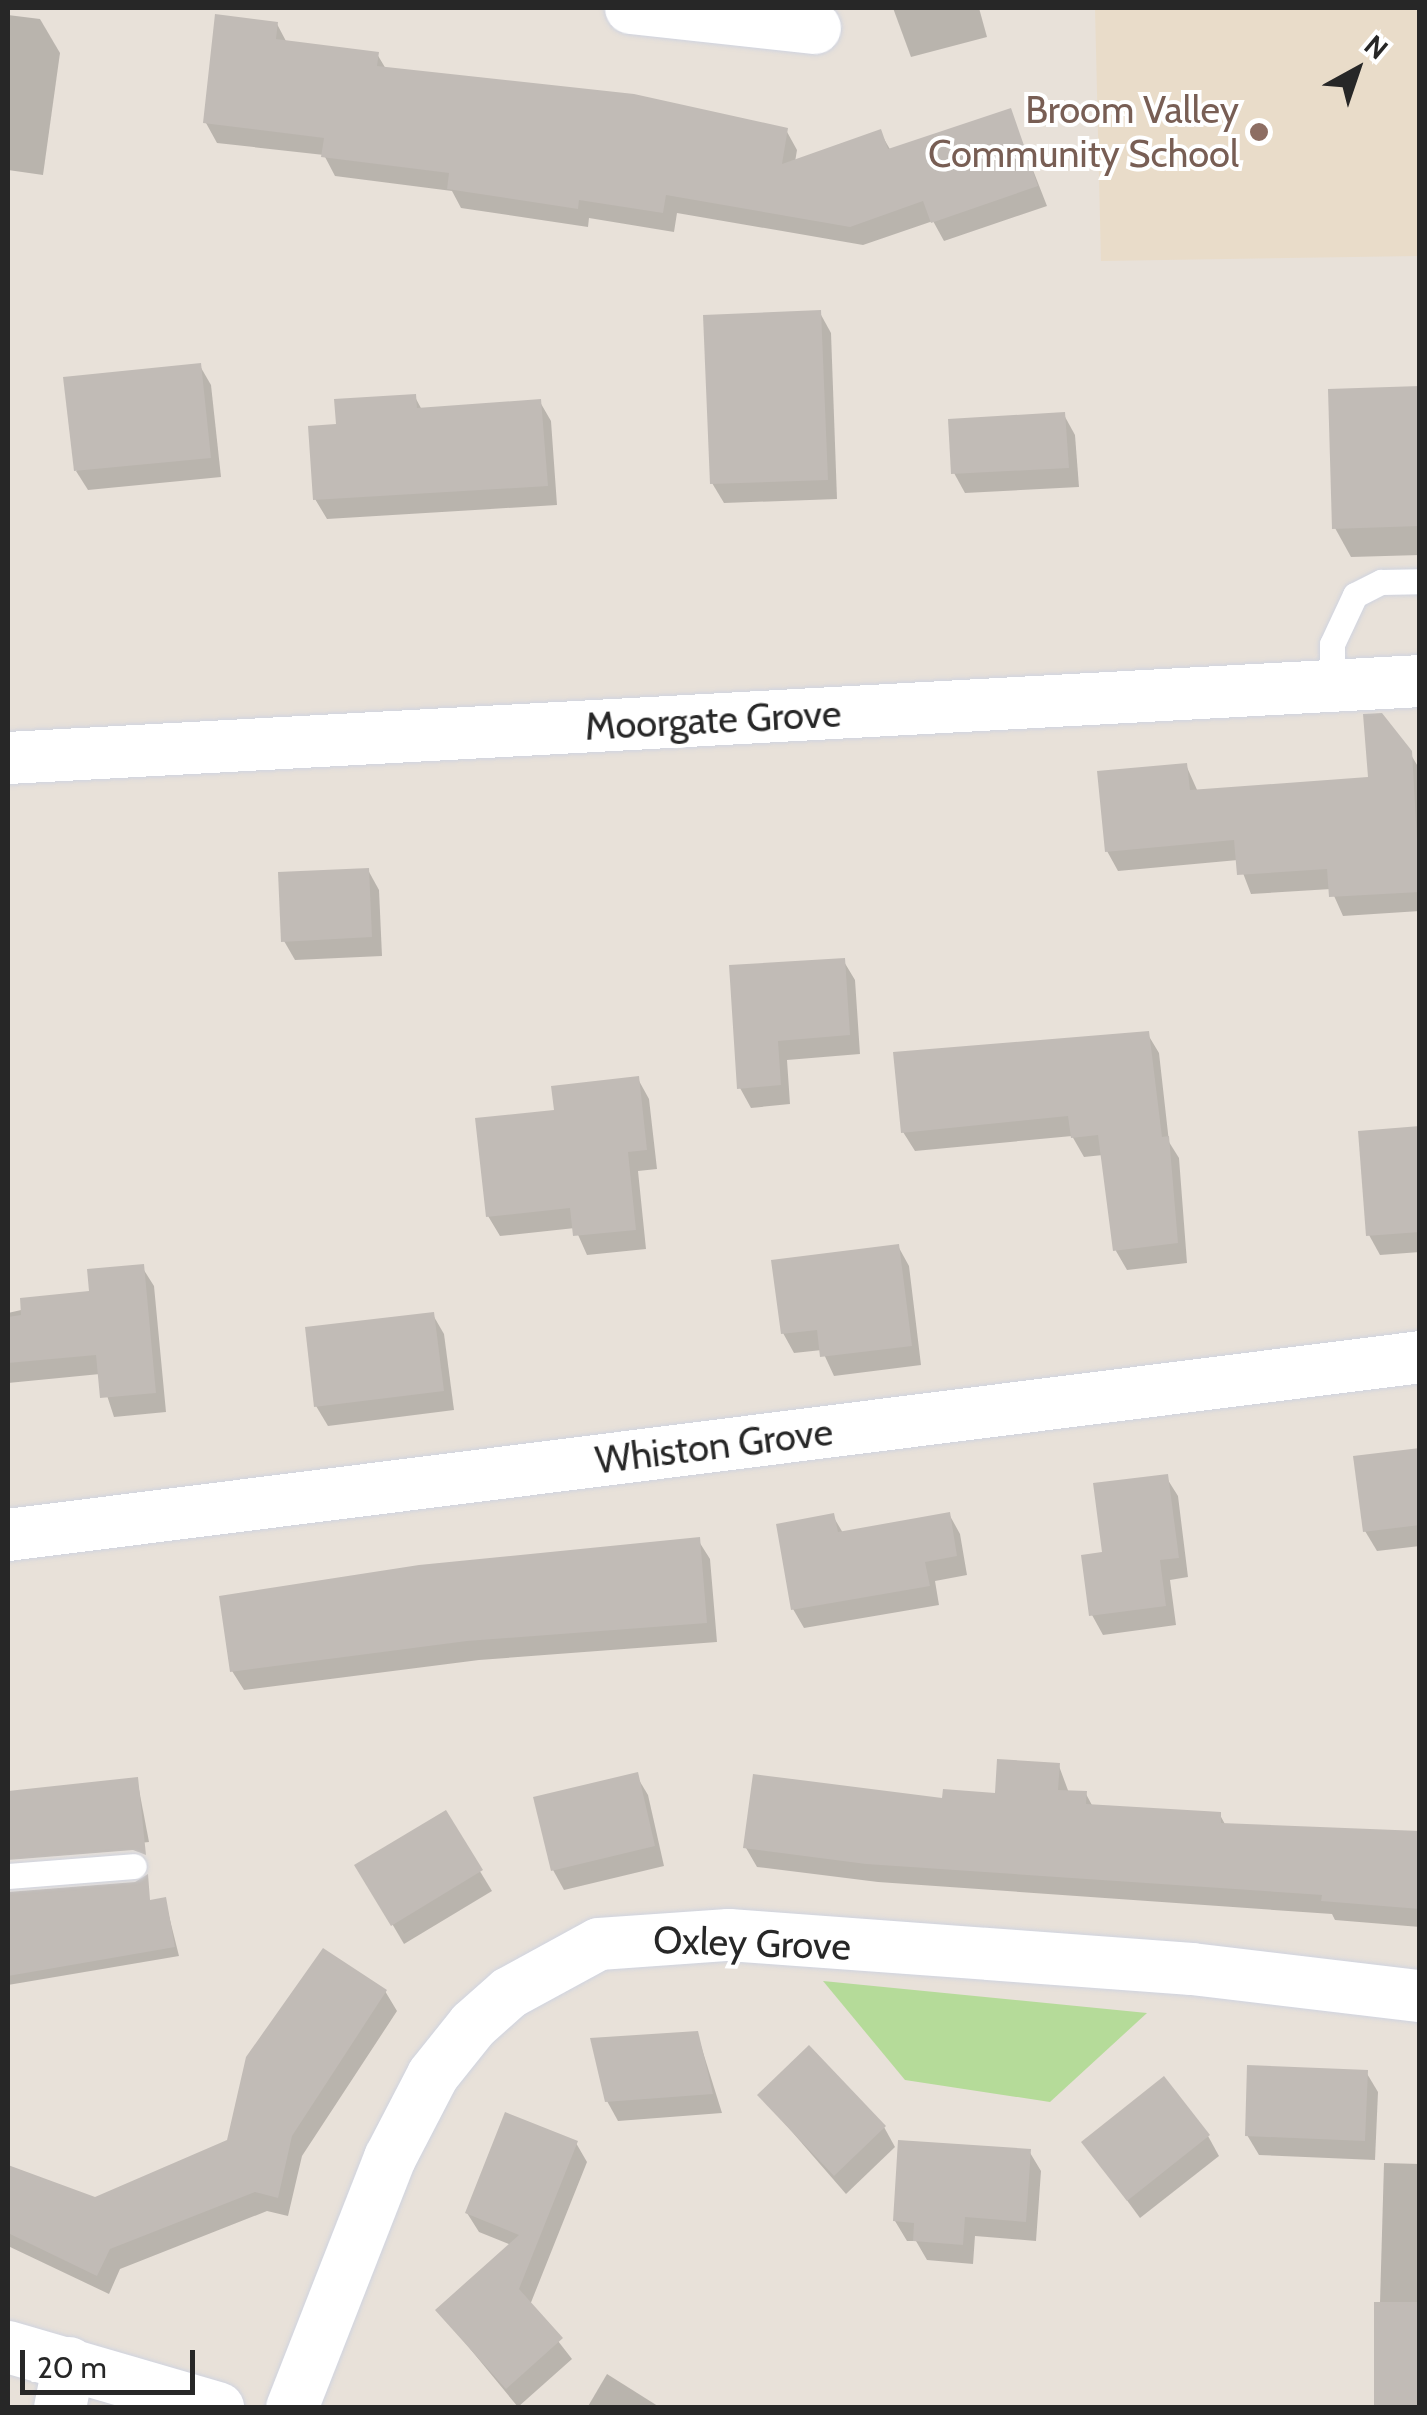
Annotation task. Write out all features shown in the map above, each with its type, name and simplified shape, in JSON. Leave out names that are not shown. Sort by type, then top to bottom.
[{"type":"street","points":[[630,8],[686,10],[815,28]]},
{"type":"street","name":"Moorgate Grove","points":[[8,758],[1420,682]]},
{"type":"street","name":"Whiston Grove","points":[[8,1535],[1420,1358]]},
{"type":"street","name":"Oxley Grove","points":[[292,2408],[390,2158],[433,2075],[509,1993],[550,1965],[600,1944],[729,1935],[1192,1969],[1420,1996]]},
{"type":"street","points":[[8,2347],[65,2385],[218,2408]]},
{"type":"lane","points":[[1332,686],[1332,644],[1355,595],[1380,582],[1420,581]]},
{"type":"lane","points":[[8,1876],[134,1866]]},
{"type":"shaded area","name":"Broom Valley Community School","points":[[1095,8],[1419,8],[1419,256],[1101,261]]},
{"type":"green space","points":[[823,1981],[1147,2013],[1050,2102],[905,2080]]},
{"type":"building","points":[[215,14],[278,22],[276,39],[379,52],[377,66],[634,94],[788,128],[782,164],[881,129],[888,149],[1011,108],[1038,186],[931,223],[923,201],[850,227],[666,195],[663,213],[579,200],[578,209],[447,189],[449,173],[321,157],[324,138],[203,123]]},
{"type":"building","points":[[821,310],[828,480],[710,484],[703,315]]},
{"type":"building","points":[[201,363],[211,458],[74,471],[63,377]]},
{"type":"building","points":[[1420,386],[1420,526],[1332,529],[1328,389]]},
{"type":"building","points":[[416,394],[417,408],[541,399],[548,486],[313,500],[308,426],[336,424],[334,399]]},
{"type":"building","points":[[1065,412],[1069,468],[951,474],[948,419]]},
{"type":"building","points":[[1382,713],[1412,751],[1420,892],[1329,897],[1327,869],[1237,875],[1234,840],[1105,852],[1097,771],[1187,763],[1190,790],[1368,777],[1363,714]]},
{"type":"building","points":[[369,868],[372,937],[281,942],[278,872]]},
{"type":"building","points":[[845,958],[850,1035],[778,1041],[781,1085],[737,1089],[729,965]]},
{"type":"building","points":[[1149,1031],[1162,1137],[1169,1136],[1178,1243],[1113,1251],[1098,1135],[1071,1138],[1068,1116],[901,1133],[893,1052]]},
{"type":"building","points":[[639,1076],[647,1150],[628,1152],[636,1230],[573,1236],[570,1208],[486,1217],[475,1118],[554,1110],[551,1086]]},
{"type":"building","points":[[1420,1126],[1420,1232],[1366,1236],[1358,1131]]},
{"type":"building","points":[[899,1244],[912,1346],[820,1357],[817,1330],[781,1334],[771,1260]]},
{"type":"building","points":[[144,1264],[156,1393],[100,1398],[96,1355],[8,1363],[8,1317],[21,1315],[20,1298],[89,1291],[87,1269]]},
{"type":"building","points":[[434,1312],[444,1391],[314,1407],[305,1327]]},
{"type":"building","points":[[1420,1448],[1420,1525],[1363,1532],[1353,1456]]},
{"type":"building","points":[[1168,1474],[1179,1558],[1160,1560],[1166,1606],[1089,1616],[1081,1555],[1102,1552],[1093,1483]]},
{"type":"building","points":[[950,1512],[957,1556],[925,1562],[930,1586],[791,1610],[776,1524],[834,1513],[838,1532]]},
{"type":"building","points":[[700,1537],[707,1623],[467,1641],[230,1672],[219,1596],[419,1565]]},
{"type":"building","points":[[997,1759],[1060,1763],[1058,1790],[1087,1791],[1086,1804],[1221,1812],[1221,1823],[1420,1831],[1420,1909],[1321,1901],[1322,1895],[866,1864],[743,1848],[753,1774],[942,1798],[943,1789],[995,1793]]},
{"type":"building","points":[[638,1772],[655,1846],[551,1871],[533,1797]]},
{"type":"building","points":[[138,1777],[146,1855],[133,1850],[8,1860],[8,1791]]},
{"type":"building","points":[[446,1810],[483,1870],[391,1926],[354,1865]]},
{"type":"building","points":[[148,1874],[150,1900],[166,1897],[175,1947],[8,1976],[8,1892],[135,1882]]},
{"type":"building","points":[[323,1948],[387,1990],[292,2136],[278,2198],[255,2192],[110,2249],[97,2276],[8,2233],[8,2165],[95,2197],[227,2140],[246,2057]]},
{"type":"building","points":[[698,2031],[713,2094],[605,2102],[590,2038]]},
{"type":"building","points":[[809,2045],[886,2126],[834,2176],[757,2095]]},
{"type":"building","points":[[1247,2065],[1368,2070],[1365,2141],[1245,2136]]},
{"type":"building","points":[[1164,2076],[1210,2135],[1127,2201],[1081,2142]]},
{"type":"building","points":[[505,2112],[578,2141],[519,2289],[563,2338],[506,2389],[435,2310],[519,2235],[465,2213]]},
{"type":"building","points":[[898,2140],[1031,2149],[1026,2222],[965,2217],[963,2245],[913,2241],[914,2223],[893,2221]]},
{"type":"building","points":[[1374,2302],[1420,2302],[1420,2407],[1374,2406]]},
{"type":"place","name":"Broom Valley Community School","points":[[1259,132]]}]
